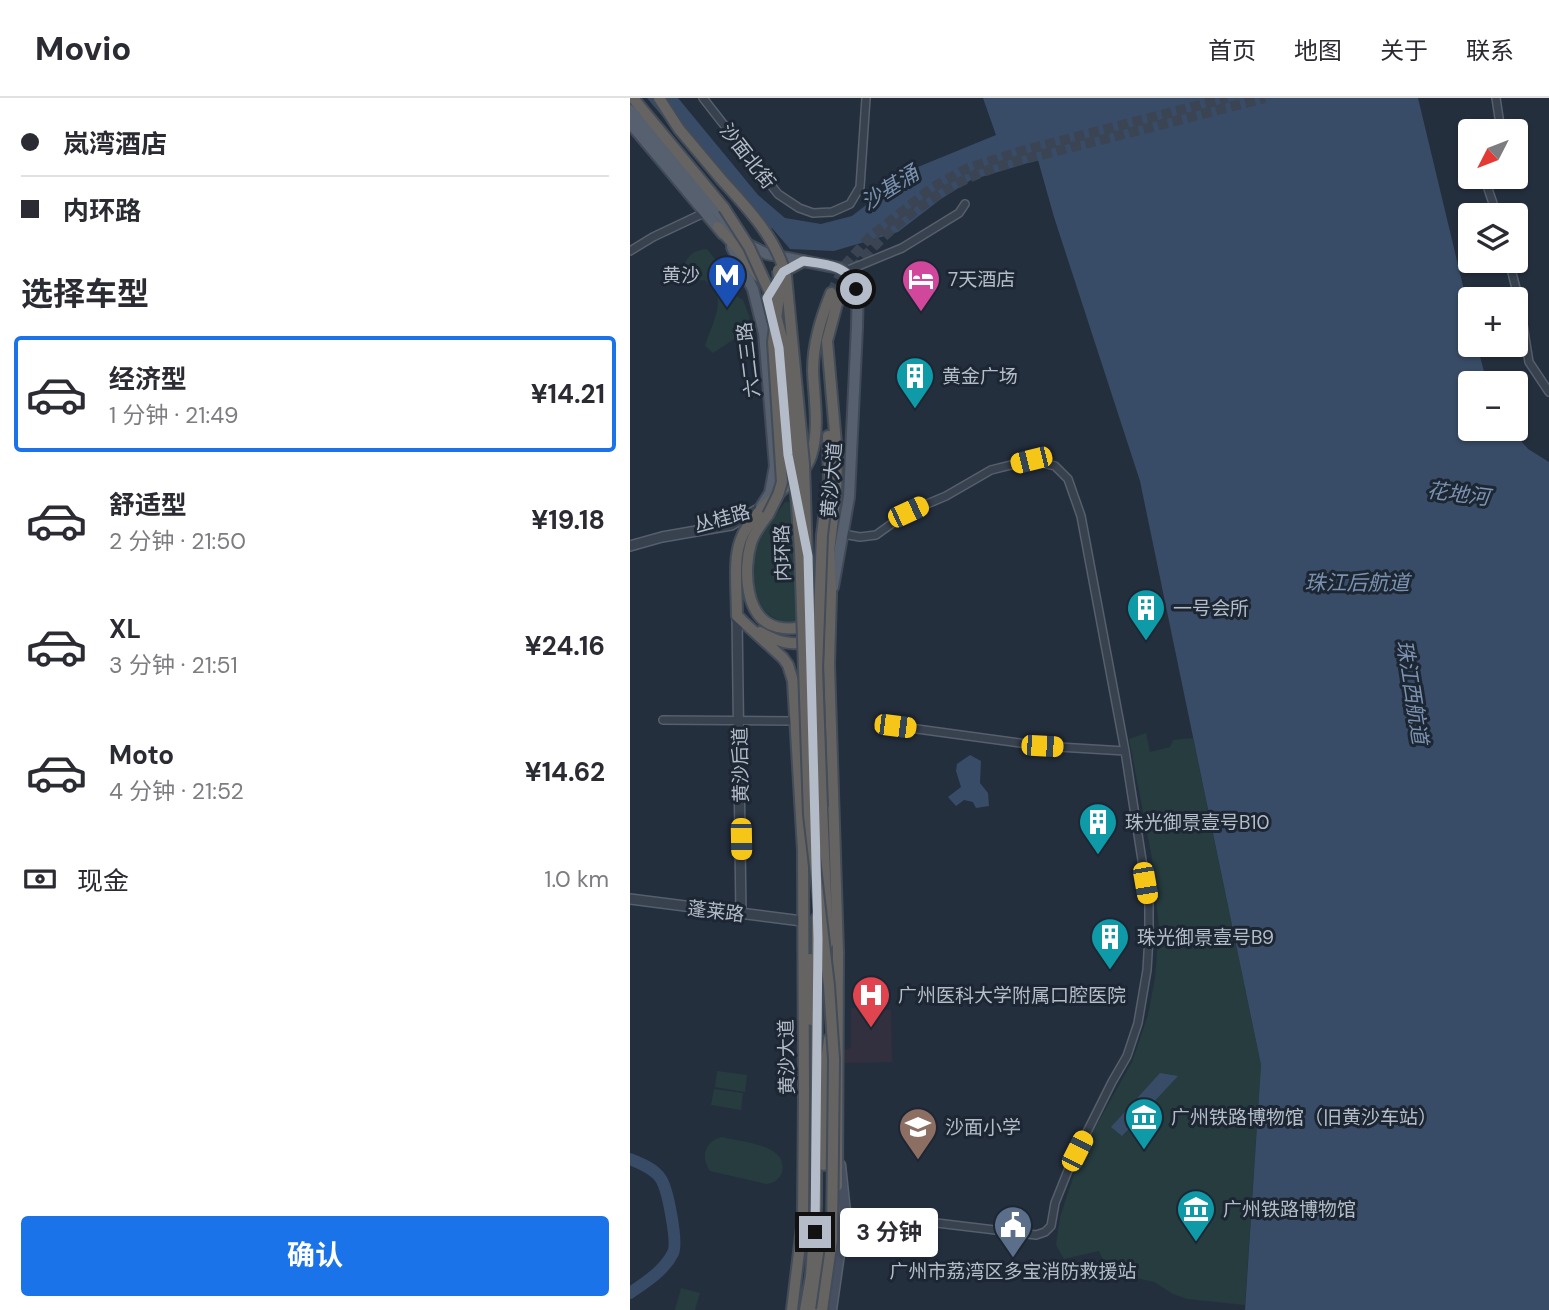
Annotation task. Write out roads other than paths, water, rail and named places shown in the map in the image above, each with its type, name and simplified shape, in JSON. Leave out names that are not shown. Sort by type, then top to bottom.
[{"type":"highway","name":"内环路","points":[[633,98],[717,199],[743,236],[760,266],[770,293],[785,356],[800,550],[809,815],[834,1051],[832,1240],[822,1310]]},
{"type":"highway","name":"内环路","points":[[659,98],[679,129],[774,243],[784,269],[788,295],[804,464],[818,807],[817,1089],[821,1157],[805,1310]]},
{"type":"highway","points":[[718,227],[753,267],[767,298],[779,348],[788,455],[808,556]]},
{"type":"highway","points":[[774,243],[780,289],[773,342],[782,482],[778,495],[765,511],[749,550],[750,596],[760,619],[769,625],[793,629],[806,626],[816,618],[831,594]]},
{"type":"highway","points":[[767,298],[783,272],[803,261]]},
{"type":"highway","points":[[830,692],[816,670],[807,668],[792,674],[783,658],[737,615],[739,544],[745,528],[798,476],[811,457],[816,423],[813,373],[816,342],[821,319],[835,294],[827,341],[824,386],[829,479],[822,536],[817,669],[818,807],[828,942],[832,1247]]},
{"type":"highway","points":[[737,615],[751,628],[776,640],[793,644],[806,642],[816,636],[824,626],[831,594],[829,552],[837,454],[827,341]]},
{"type":"highway","points":[[765,511],[779,502],[785,489],[788,455]]},
{"type":"highway","name":"黄沙大道","points":[[822,1310],[832,1247],[839,1158],[836,892],[830,692],[831,594]]},
{"type":"highway","name":"黄沙大道","points":[[792,674],[803,880],[803,1219],[792,1310]]},
{"type":"highway","points":[[803,880],[817,1089]]},
{"type":"highway","points":[[828,942],[836,892]]},
{"type":"highway","points":[[813,1310],[821,1244],[821,1157],[829,1039]]},
{"type":"main road","points":[[630,110],[741,239],[755,250],[846,271]]},
{"type":"main road","name":"六二三路","points":[[630,123],[718,227],[745,271],[757,301],[763,326],[775,466],[765,511]]},
{"type":"main road","name":"黄沙大道","points":[[831,594],[850,480],[857,316],[854,281],[846,271]]},
{"type":"main road","points":[[831,1310],[845,1212],[839,1158]]},
{"type":"street","points":[[706,101],[716,98]]},
{"type":"street","name":"沙面北街","points":[[706,101],[778,194],[799,208],[813,213],[832,212],[850,204],[860,187],[866,98]]},
{"type":"street","points":[[1496,98],[1499,119]]},
{"type":"street","points":[[846,271],[902,248],[959,213],[965,204]]},
{"type":"street","points":[[630,251],[706,212]]},
{"type":"street","points":[[1512,273],[1529,362],[1549,392]]},
{"type":"street","points":[[843,534],[860,537],[876,535],[908,512],[946,496],[991,470],[1031,460],[1055,466],[1068,479],[1081,516],[1125,751],[1149,905],[1147,970],[1138,1023],[1127,1056],[1069,1168],[1055,1203],[1051,1226],[1036,1235],[845,1212]]},
{"type":"street","name":"丛桂路","points":[[630,540],[661,531],[730,520],[765,511]]},
{"type":"street","name":"丛桂路","points":[[630,546],[662,537],[731,525],[765,511]]},
{"type":"street","name":"黄沙后道","points":[[737,615],[741,914]]},
{"type":"street","points":[[663,720],[795,721]]},
{"type":"street","points":[[895,726],[1042,746],[1125,751]]},
{"type":"street","name":"蓬莱路","points":[[630,900],[802,921]]},
{"type":"water","name":"珠江后航道","points":[[647,98],[678,98],[758,195],[785,218],[821,224],[852,216],[913,169],[996,135],[983,98],[1418,98],[1463,287],[1458,287],[1458,357],[1480,357],[1484,371],[1458,371],[1458,441],[1521,441],[1528,449],[1549,462],[1549,1310],[1245,1310],[1261,1065],[1140,481],[1038,160],[971,180],[898,232],[834,251],[790,249],[772,228],[763,235]]},
{"type":"water","points":[[970,755],[981,761],[980,783],[988,793],[989,806],[976,808],[973,802],[964,800],[956,806],[948,797],[961,787],[956,771],[957,764]]},
{"type":"water","points":[[1160,1073],[1178,1076],[1122,1136],[1111,1127]]},
{"type":"waterway","points":[[630,1159],[651,1169],[661,1179],[669,1205],[674,1239],[673,1253],[665,1265],[630,1293]]},
{"type":"tunnel","points":[[831,293],[845,265],[869,238],[932,188],[966,169],[1018,152],[1227,98]]},
{"type":"tunnel","points":[[839,296],[862,260],[895,226],[934,197],[971,177],[1027,158],[1265,98]]},
{"type":"place","name":"黄沙","points":[[727,309]]},
{"type":"place","name":"7天酒店","points":[[921,313]]},
{"type":"place","name":"黄金广场","points":[[915,410]]},
{"type":"place","name":"一号会所","points":[[1146,642]]},
{"type":"place","name":"珠光御景壹号B10","points":[[1098,856]]},
{"type":"place","name":"珠光御景壹号B9","points":[[1110,971]]},
{"type":"place","name":"广州医科大学附属口腔医院","points":[[871,1029]]},
{"type":"place","name":"广州铁路博物馆（旧黄沙车站）","points":[[1144,1151]]},
{"type":"place","name":"沙面小学","points":[[918,1161]]},
{"type":"place","name":"广州铁路博物馆","points":[[1196,1243]]},
{"type":"place","name":"广州市荔湾区多宝消防救援站","points":[[1013,1259]]},
{"type":"water label","name":"沙基涌","points":[[890,188]]},
{"type":"water label","name":"花地河","points":[[1458,494]]},
{"type":"water label","name":"珠江西航道","points":[[1412,692]]}]
